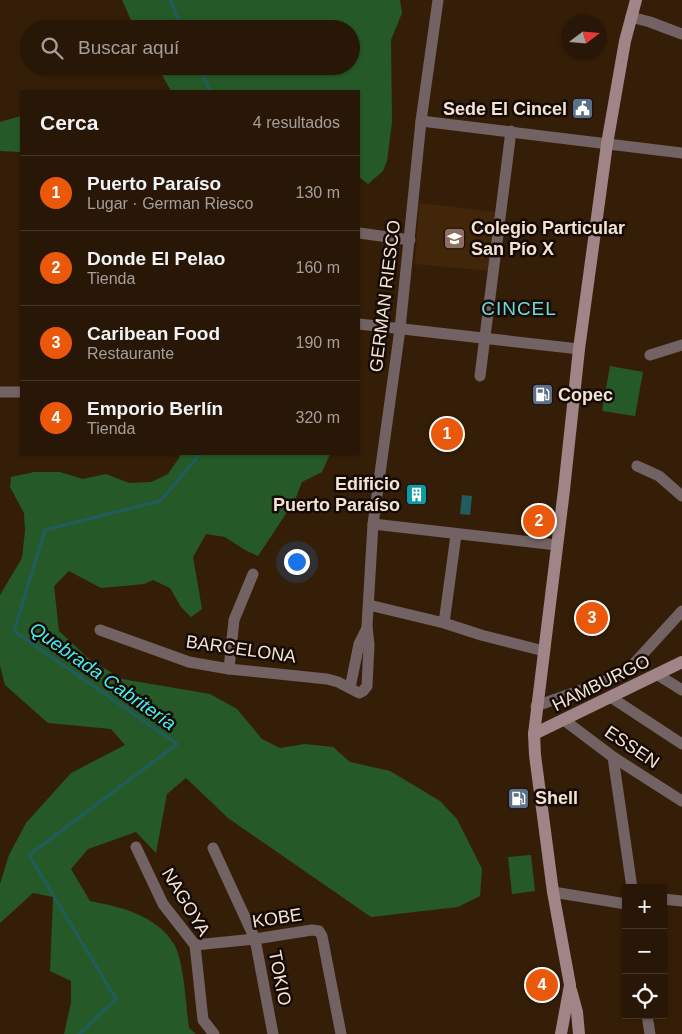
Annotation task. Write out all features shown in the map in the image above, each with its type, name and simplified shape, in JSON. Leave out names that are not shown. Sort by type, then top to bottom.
[{"type":"main road","points":[[579,1034],[577,1012],[570,985],[553,892],[534,734],[579,349],[607,144],[631,17],[636,0]]},
{"type":"main road","name":"HAMBURGO","points":[[534,734],[612,698],[682,662]]},
{"type":"main road","points":[[562,1030],[570,985]]},
{"type":"street","name":"GERMAN RIESCO","points":[[350,688],[359,693],[366,686],[369,645],[367,626],[373,524],[400,329],[422,121],[438,0]]},
{"type":"street","points":[[631,17],[682,34]]},
{"type":"street","points":[[422,121],[682,153]]},
{"type":"street","points":[[480,376],[511,131]]},
{"type":"street","points":[[360,233],[410,240]]},
{"type":"street","points":[[360,324],[579,349]]},
{"type":"street","points":[[650,355],[682,345]]},
{"type":"street","points":[[0,392],[20,392]]},
{"type":"street","points":[[637,466],[659,476],[682,496]]},
{"type":"street","points":[[373,524],[557,546]]},
{"type":"street","points":[[444,623],[456,534]]},
{"type":"street","points":[[229,669],[234,620],[253,574]]},
{"type":"street","points":[[369,605],[444,623],[481,635],[544,651]]},
{"type":"street","points":[[536,706],[596,685],[630,668],[682,611]]},
{"type":"street","name":"BARCELONA","points":[[100,630],[189,662],[229,669],[327,679],[350,688]]},
{"type":"street","points":[[658,675],[682,690]]},
{"type":"street","points":[[612,698],[682,744]]},
{"type":"street","name":"ESSEN","points":[[564,720],[614,757],[682,801]]},
{"type":"street","points":[[614,757],[631,884]]},
{"type":"street","name":"NAGOYA","points":[[136,847],[162,904],[195,945],[203,1020],[214,1034]]},
{"type":"street","name":"TOKIO","points":[[213,848],[255,939],[273,1034]]},
{"type":"street","points":[[553,892],[622,903]]},
{"type":"street","points":[[667,899],[682,901]]},
{"type":"street","name":"KOBE","points":[[195,945],[255,939],[312,930],[319,932],[322,936],[341,1034]]},
{"type":"street","points":[[648,1019],[650,1034]]},
{"type":"street","points":[[562,1030],[579,1034]]},
{"type":"shaded area","name":"Colegio Particular San Pío X","points":[[419,203],[497,212],[491,271],[415,264]]},
{"type":"green space","points":[[122,0],[400,0],[402,13],[391,40],[392,122],[387,161],[383,171],[368,184],[360,178],[360,90],[170,90],[162,75],[360,75],[360,20],[131,20]]},
{"type":"green space","points":[[20,116],[20,152],[0,151],[0,122]]},
{"type":"green space","points":[[610,366],[643,372],[635,416],[602,411]]},
{"type":"green space","points":[[180,455],[330,455],[322,472],[302,482],[295,500],[258,556],[225,537],[206,534],[193,557],[202,609],[191,617],[181,607],[170,588],[153,580],[144,584],[101,588],[69,571],[54,586],[59,631],[88,658],[122,679],[210,694],[237,709],[262,739],[280,748],[305,744],[333,747],[350,762],[390,771],[440,801],[457,819],[482,869],[480,896],[458,907],[371,917],[228,818],[186,778],[167,794],[156,853],[136,832],[88,849],[71,869],[90,901],[114,906],[148,919],[158,926],[174,944],[182,972],[189,1028],[196,1034],[64,1034],[71,1003],[71,981],[50,971],[53,897],[33,893],[0,923],[0,884],[9,855],[26,823],[71,773],[125,745],[111,729],[48,723],[5,685],[0,666],[0,595],[22,558],[25,531],[24,513],[10,487],[11,477],[34,472],[60,472],[83,479],[106,474],[129,483],[151,482],[168,474]]},
{"type":"green space","points":[[531,855],[535,891],[512,894],[508,857]]},
{"type":"water","points":[[462,495],[472,496],[470,515],[460,514]]},
{"type":"waterway","name":"Quebrada Cabritería","points":[[170,0],[178,20]]},
{"type":"waterway","name":"Quebrada Cabritería","points":[[203,75],[210,90]]},
{"type":"waterway","name":"Quebrada Cabritería","points":[[79,1034],[116,999],[29,855],[177,744],[14,631],[45,530],[160,501],[199,455]]},
{"type":"place","name":"Sede El Cincel","points":[[583,109]]},
{"type":"place","name":"Colegio Particular San Pío X","points":[[455,238]]},
{"type":"place","name":"Copec","points":[[542,395]]},
{"type":"place","name":"Puerto Paraíso","points":[[447,434]]},
{"type":"place","name":"Edificio Puerto Paraíso","points":[[416,494]]},
{"type":"place","name":"Donde El Pelao","points":[[539,521]]},
{"type":"place","name":"Caribean Food","points":[[592,618]]},
{"type":"place","name":"Shell","points":[[519,798]]},
{"type":"place","name":"Emporio Berlín","points":[[542,985]]},
{"type":"district","name":"CINCEL","points":[[519,308]]}]
